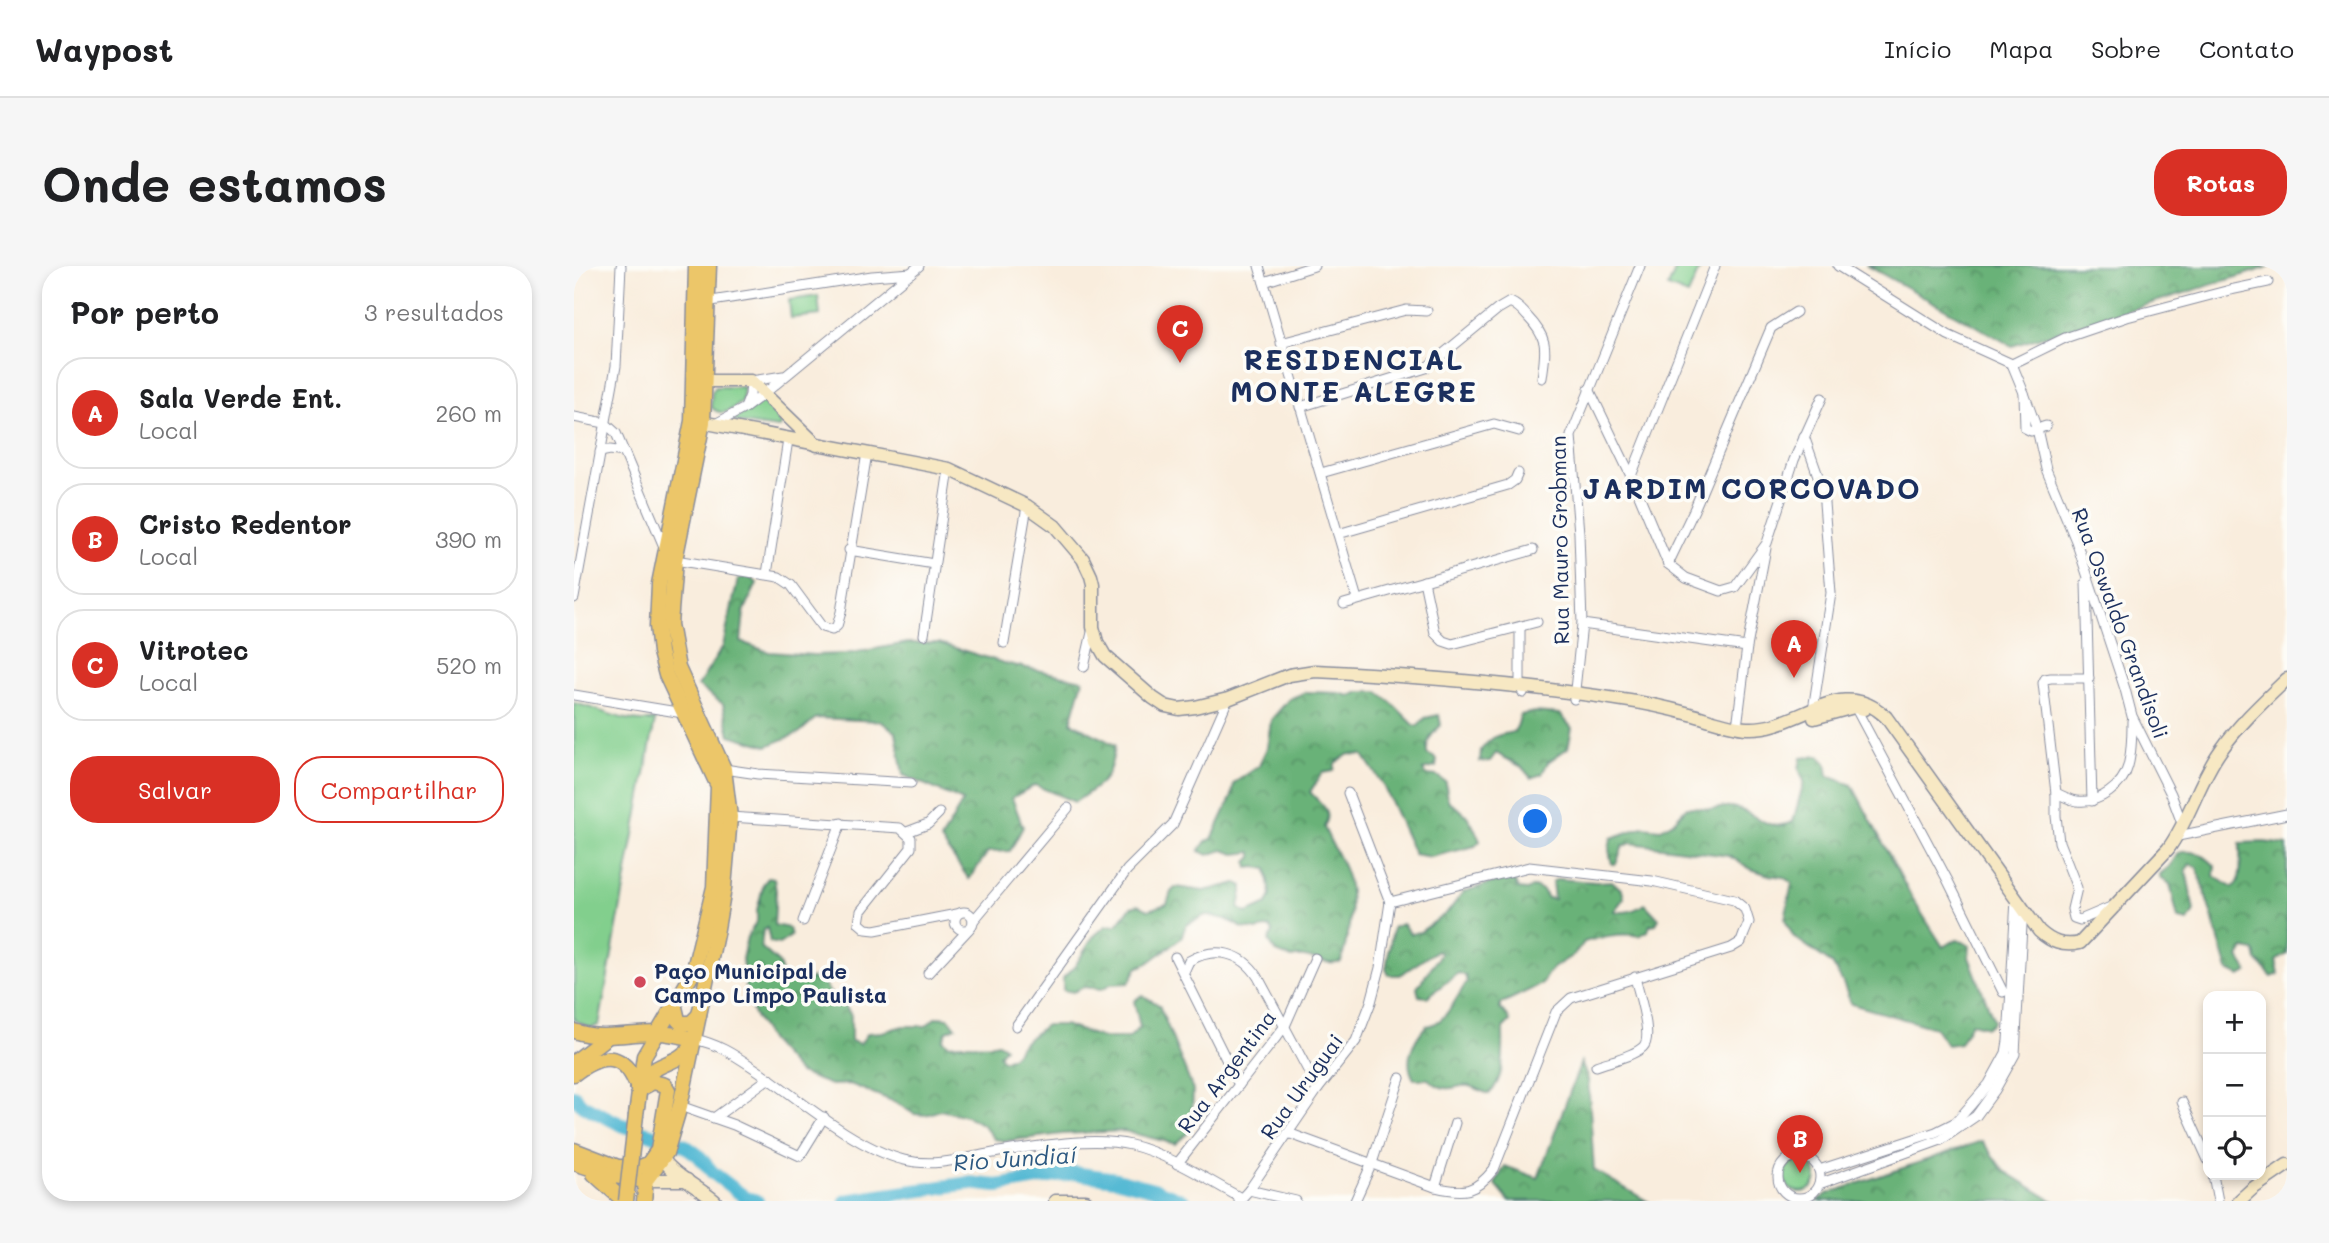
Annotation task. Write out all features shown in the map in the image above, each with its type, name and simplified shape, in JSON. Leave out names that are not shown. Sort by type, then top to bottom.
[{"type":"main road","points":[[696,266],[702,302]]},
{"type":"main road","points":[[644,1201],[646,1180],[661,1153],[669,1125],[681,1106],[724,888],[730,817],[724,769],[666,675],[657,626],[659,584],[670,554],[703,422],[700,382],[702,302],[709,266]]},
{"type":"main road","points":[[700,382],[751,381],[817,445]]},
{"type":"main road","points":[[786,415],[788,440]]},
{"type":"main road","points":[[703,422],[949,469],[1027,506],[1055,526],[1083,559],[1093,584],[1093,627],[1105,656],[1165,706],[1179,709],[1228,699],[1289,675],[1315,671],[1447,680],[1644,703],[1737,727],[1761,728],[1840,701],[1874,705],[1886,716],[2039,931],[2066,945],[2080,943],[2118,904],[2180,831],[2220,750],[2287,678]]},
{"type":"main road","points":[[1574,696],[1737,732],[1758,734],[1778,731],[1854,703]]},
{"type":"main road","points":[[625,1201],[644,1056],[693,973],[714,887],[718,786],[698,739],[691,713]]},
{"type":"main road","points":[[675,1007],[681,1023],[691,1023],[699,1014]]},
{"type":"main road","points":[[574,1031],[587,1036],[607,1037],[658,1033],[693,1042]]},
{"type":"main road","points":[[601,1058],[607,1037]]},
{"type":"main road","points":[[574,1062],[607,1037]]},
{"type":"main road","points":[[638,1090],[647,1074],[661,1065],[679,1059],[693,1042]]},
{"type":"main road","points":[[574,1074],[588,1063],[601,1058],[618,1061],[625,1066],[638,1090]]},
{"type":"main road","points":[[638,1090],[653,1082],[665,1085],[669,1125]]},
{"type":"main road","points":[[574,1150],[626,1168],[648,1164],[661,1153]]},
{"type":"main road","points":[[661,1153],[687,1180],[715,1201]]},
{"type":"main road","points":[[579,1165],[600,1178],[625,1201]]},
{"type":"main road","points":[[579,1165],[629,1179],[687,1180]]},
{"type":"main road","points":[[2239,1201],[2287,1165]]},
{"type":"main road","points":[[1055,1201],[1086,1201]]},
{"type":"street","points":[[574,598],[618,349],[621,266]]},
{"type":"street","points":[[703,422],[745,408],[919,266]]},
{"type":"street","points":[[1259,266],[1357,599]]},
{"type":"street","points":[[1264,282],[1314,266]]},
{"type":"street","name":"Rua Mauro Grobman","points":[[1574,696],[1582,624],[1579,533],[1570,454],[1571,436],[1640,266]]},
{"type":"street","points":[[1631,475],[1715,266]]},
{"type":"street","points":[[1838,266],[1948,335],[2012,364],[2024,393],[2025,428],[2031,431],[2041,428]]},
{"type":"street","points":[[702,302],[872,276],[911,273]]},
{"type":"street","points":[[2012,364],[2065,338],[2127,317],[2268,282]]},
{"type":"street","points":[[1300,407],[1426,368],[1510,302],[1517,305],[1541,330],[1546,344],[1542,378]]},
{"type":"street","points":[[1281,343],[1406,310],[1427,311]]},
{"type":"street","points":[[1668,564],[1772,328],[1796,312]]},
{"type":"street","points":[[745,408],[751,381],[785,376]]},
{"type":"street","points":[[1589,389],[1631,475],[1668,564],[1686,578],[1721,591],[1729,590],[1735,587],[1768,543]]},
{"type":"street","name":"Rua Oswaldo Grandisoli","points":[[2024,393],[2041,428],[2046,469],[2076,541],[2132,716],[2171,794],[2180,831]]},
{"type":"street","points":[[1737,727],[1747,647],[1768,543],[1794,460],[1822,398]]},
{"type":"street","points":[[574,417],[605,423],[616,433],[670,554],[779,577],[791,585],[822,628],[832,630],[837,626],[841,612],[849,550],[867,453]]},
{"type":"street","points":[[1321,472],[1494,424],[1519,431]]},
{"type":"street","points":[[1804,436],[1823,490],[1831,593],[1813,710]]},
{"type":"street","points":[[767,574],[788,440]]},
{"type":"street","points":[[600,453],[610,450],[624,452]]},
{"type":"street","points":[[1624,461],[1641,453]]},
{"type":"street","points":[[923,635],[949,469]]},
{"type":"street","points":[[1338,534],[1508,485],[1515,480],[1518,473]]},
{"type":"street","points":[[1004,643],[1027,506]]},
{"type":"street","points":[[849,550],[934,564]]},
{"type":"street","points":[[1344,604],[1533,550]]},
{"type":"street","points":[[2085,573],[2092,801]]},
{"type":"street","points":[[1424,581],[1435,634],[1443,641],[1452,644],[1537,622]]},
{"type":"street","points":[[1582,624],[1747,647]]},
{"type":"street","points":[[1084,667],[1093,627]]},
{"type":"street","points":[[1520,628],[1522,689]]},
{"type":"street","points":[[2089,678],[2051,678],[2045,679],[2043,683],[2056,793],[2056,816],[2060,842],[2077,888],[2072,909],[2074,918],[2080,920],[2118,904]]},
{"type":"street","points":[[574,695],[691,713]]},
{"type":"street","points":[[1016,1026],[1128,870],[1173,824],[1228,699]]},
{"type":"street","points":[[1854,703],[2003,992]]},
{"type":"street","points":[[2056,793],[2078,801],[2092,801],[2115,787],[2124,776],[2132,744],[2132,716]]},
{"type":"street","points":[[724,769],[758,774],[911,783]]},
{"type":"street","points":[[1288,1133],[1435,1187],[1472,1190],[1483,1183],[1494,1169],[1556,1012],[1571,998],[1731,947],[1741,942],[1749,922],[1745,909],[1734,900],[1652,881],[1529,867],[1390,902],[1348,793]]},
{"type":"street","points":[[928,972],[956,944],[1068,808]]},
{"type":"street","points":[[907,832],[928,824],[939,813]]},
{"type":"street","points":[[2180,831],[2287,814]]},
{"type":"street","points":[[730,817],[894,826],[907,832],[913,843],[861,911],[859,923],[866,929],[875,930],[968,912],[971,925]]},
{"type":"street","points":[[803,921],[841,823]]},
{"type":"street","name":"Rua Uruguai","points":[[1240,1200],[1318,1089],[1356,1041],[1380,968],[1390,902]]},
{"type":"street","points":[[1819,1184],[1819,1170],[1811,1159],[1805,1156],[1792,1156],[1782,1164],[1777,1177],[1786,1194],[1798,1198],[1811,1195],[1819,1184],[1955,1133],[1976,1116],[2006,1053],[2020,903]]},
{"type":"street","points":[[1819,1170],[1936,1132],[1956,1122],[2012,1063],[2017,1047],[2020,903]]},
{"type":"street","points":[[956,944],[957,914]]},
{"type":"street","points":[[935,919],[962,930],[971,925]]},
{"type":"street","points":[[1184,972],[1189,961],[1213,952],[1230,954],[1253,968],[1318,1089]]},
{"type":"street","points":[[1175,957],[1239,1085]]},
{"type":"street","name":"Rua Argentina","points":[[1177,1164],[1285,1026],[1315,958]]},
{"type":"street","points":[[1596,1066],[1646,1045],[1648,1035],[1635,977]]},
{"type":"street","points":[[693,1042],[724,1048],[856,1139],[880,1152],[904,1160],[928,1163],[1074,1143],[1110,1142],[1132,1145],[1177,1164],[1240,1200]]},
{"type":"street","points":[[1355,1201],[1372,1163],[1400,1078]]},
{"type":"street","points":[[714,1118],[769,1079]]},
{"type":"street","points":[[2182,1102],[2203,1149]]},
{"type":"street","points":[[681,1106],[734,1125],[800,1156],[824,1117]]},
{"type":"street","points":[[1435,1187],[1455,1123]]},
{"type":"street","points":[[2214,1180],[2218,1201]]},
{"type":"street","points":[[1249,1190],[1296,1201]]},
{"type":"green space","points":[[1677,266],[1701,266],[1688,295],[1668,287]]},
{"type":"green space","points":[[1868,266],[2272,266],[2012,346]]},
{"type":"green space","points":[[818,296],[820,315],[791,318],[789,300]]},
{"type":"green space","points":[[716,387],[744,387],[742,402],[727,412],[715,410],[711,407],[712,392]]},
{"type":"green space","points":[[761,400],[772,409],[781,425],[778,428],[735,422],[735,419]]},
{"type":"green space","points":[[748,576],[757,583],[744,612],[741,642],[769,652],[846,654],[908,643],[939,643],[1004,663],[1083,680],[1071,722],[1115,745],[1108,774],[1099,785],[1075,802],[1035,785],[1012,798],[1023,827],[1010,851],[988,852],[969,879],[941,840],[963,801],[903,775],[896,732],[880,721],[816,718],[799,733],[767,746],[730,735],[723,704],[698,686],[723,646],[738,579]]},
{"type":"green space","points":[[1306,692],[1350,696],[1360,692],[1378,692],[1418,726],[1425,718],[1439,715],[1441,725],[1427,745],[1427,754],[1437,759],[1436,767],[1423,770],[1426,775],[1437,776],[1446,782],[1449,801],[1468,818],[1480,841],[1475,846],[1431,857],[1414,854],[1383,785],[1363,755],[1349,754],[1335,763],[1334,771],[1322,773],[1310,792],[1327,812],[1324,827],[1343,865],[1348,882],[1350,917],[1341,962],[1292,958],[1276,952],[1269,941],[1273,932],[1269,927],[1258,930],[1243,928],[1226,919],[1205,915],[1186,925],[1181,938],[1137,968],[1129,983],[1111,984],[1102,989],[1084,987],[1073,992],[1063,990],[1063,978],[1075,966],[1093,937],[1106,926],[1117,925],[1131,907],[1139,905],[1148,910],[1167,904],[1176,887],[1204,891],[1237,883],[1243,886],[1239,908],[1247,913],[1267,904],[1271,895],[1267,869],[1248,868],[1247,862],[1252,857],[1252,852],[1235,854],[1223,850],[1208,855],[1199,851],[1206,841],[1212,839],[1232,796],[1234,783],[1259,766],[1267,748],[1271,720],[1289,699]]},
{"type":"green space","points":[[574,703],[624,718],[655,720],[599,1025],[590,1028],[574,1020]]},
{"type":"green space","points":[[1534,712],[1560,714],[1572,728],[1568,748],[1548,762],[1542,774],[1531,778],[1522,767],[1496,753],[1490,761],[1480,762],[1481,750],[1488,742],[1499,735],[1514,731],[1520,715]]},
{"type":"green space","points":[[1819,756],[1826,763],[1828,776],[1852,785],[1912,898],[1943,947],[1958,939],[1970,946],[1969,957],[1994,1021],[1987,1027],[1971,1023],[1960,1043],[1947,1045],[1935,1028],[1851,1004],[1832,964],[1793,936],[1785,919],[1792,883],[1783,877],[1751,869],[1729,856],[1631,843],[1623,846],[1616,864],[1612,864],[1609,850],[1611,838],[1643,827],[1661,829],[1673,822],[1687,807],[1731,807],[1768,824],[1784,825],[1793,822],[1804,781],[1799,769],[1801,758]]},
{"type":"green space","points":[[2240,843],[2287,845],[2287,954],[2276,961],[2279,974],[2272,977],[2257,960],[2255,951],[2244,949],[2239,958],[2248,972],[2240,976],[2228,970],[2197,867],[2190,864],[2186,870],[2194,911],[2188,921],[2178,919],[2170,884],[2160,878],[2160,874],[2170,866],[2178,853],[2193,852],[2211,862],[2215,866],[2214,876],[2233,888],[2240,872]]},
{"type":"green space","points":[[769,877],[774,878],[776,891],[774,925],[789,928],[791,936],[779,944],[770,942],[767,928],[763,930],[761,947],[779,963],[783,978],[797,984],[813,978],[823,982],[832,996],[842,1001],[851,1015],[851,1041],[860,1044],[868,1033],[903,1026],[926,1026],[936,1017],[949,1018],[956,1027],[947,1031],[943,1040],[950,1045],[998,1043],[1005,1047],[999,1055],[1003,1061],[1012,1057],[1024,1042],[1046,1025],[1064,1025],[1103,1038],[1129,1038],[1140,1027],[1134,1001],[1142,995],[1159,1005],[1193,1090],[1188,1133],[1175,1144],[1124,1131],[1062,1134],[1006,1141],[994,1139],[982,1124],[966,1116],[940,1110],[926,1115],[914,1114],[895,1102],[850,1084],[831,1085],[799,1073],[770,1041],[754,1015],[746,993],[742,959],[747,937],[757,921],[764,883]]},
{"type":"green space","points":[[1558,879],[1612,881],[1622,890],[1624,898],[1614,911],[1630,911],[1645,904],[1659,919],[1639,936],[1618,935],[1584,942],[1574,955],[1551,970],[1542,984],[1500,1004],[1500,1009],[1510,1021],[1503,1028],[1501,1072],[1489,1094],[1473,1087],[1448,1088],[1436,1085],[1428,1079],[1414,1079],[1409,1065],[1417,1038],[1426,1026],[1445,1016],[1467,982],[1465,975],[1458,973],[1427,997],[1419,996],[1417,988],[1441,953],[1436,951],[1400,975],[1389,975],[1386,969],[1393,927],[1402,924],[1411,934],[1420,932],[1448,912],[1463,892],[1497,881],[1514,880],[1518,889],[1527,890],[1534,887],[1543,890],[1547,898],[1554,899],[1552,882]]},
{"type":"green space","points":[[1581,1062],[1588,1079],[1594,1170],[1647,1201],[1509,1201],[1495,1184],[1505,1166],[1538,1178]]},
{"type":"green space","points":[[1982,1141],[2003,1170],[2053,1201],[1817,1201],[1827,1194]]},
{"type":"green space","points":[[1800,1160],[1811,1165],[1816,1176],[1811,1187],[1800,1192],[1789,1187],[1784,1176],[1789,1165]]},
{"type":"waterway","name":"Rio Jundiaí","points":[[574,1096],[582,1105],[622,1125],[684,1145],[698,1155],[713,1173],[746,1198],[757,1201]]},
{"type":"waterway","name":"Rio Jundiaí","points":[[846,1201],[969,1183],[997,1186],[1073,1173],[1116,1179],[1157,1190],[1184,1201]]},
{"type":"place","name":"Vitrotec","points":[[1180,363]]},
{"type":"place","name":"Sala Verde Ent.","points":[[1794,678]]},
{"type":"place","name":"Paço Municipal de Campo Limpo Paulista","points":[[640,982]]},
{"type":"place","name":"Cristo Redentor","points":[[1800,1173]]},
{"type":"district","name":"RESIDENCIAL MONTE ALEGRE","points":[[1354,375]]},
{"type":"district","name":"JARDIM CORCOVADO","points":[[1752,488]]}]
